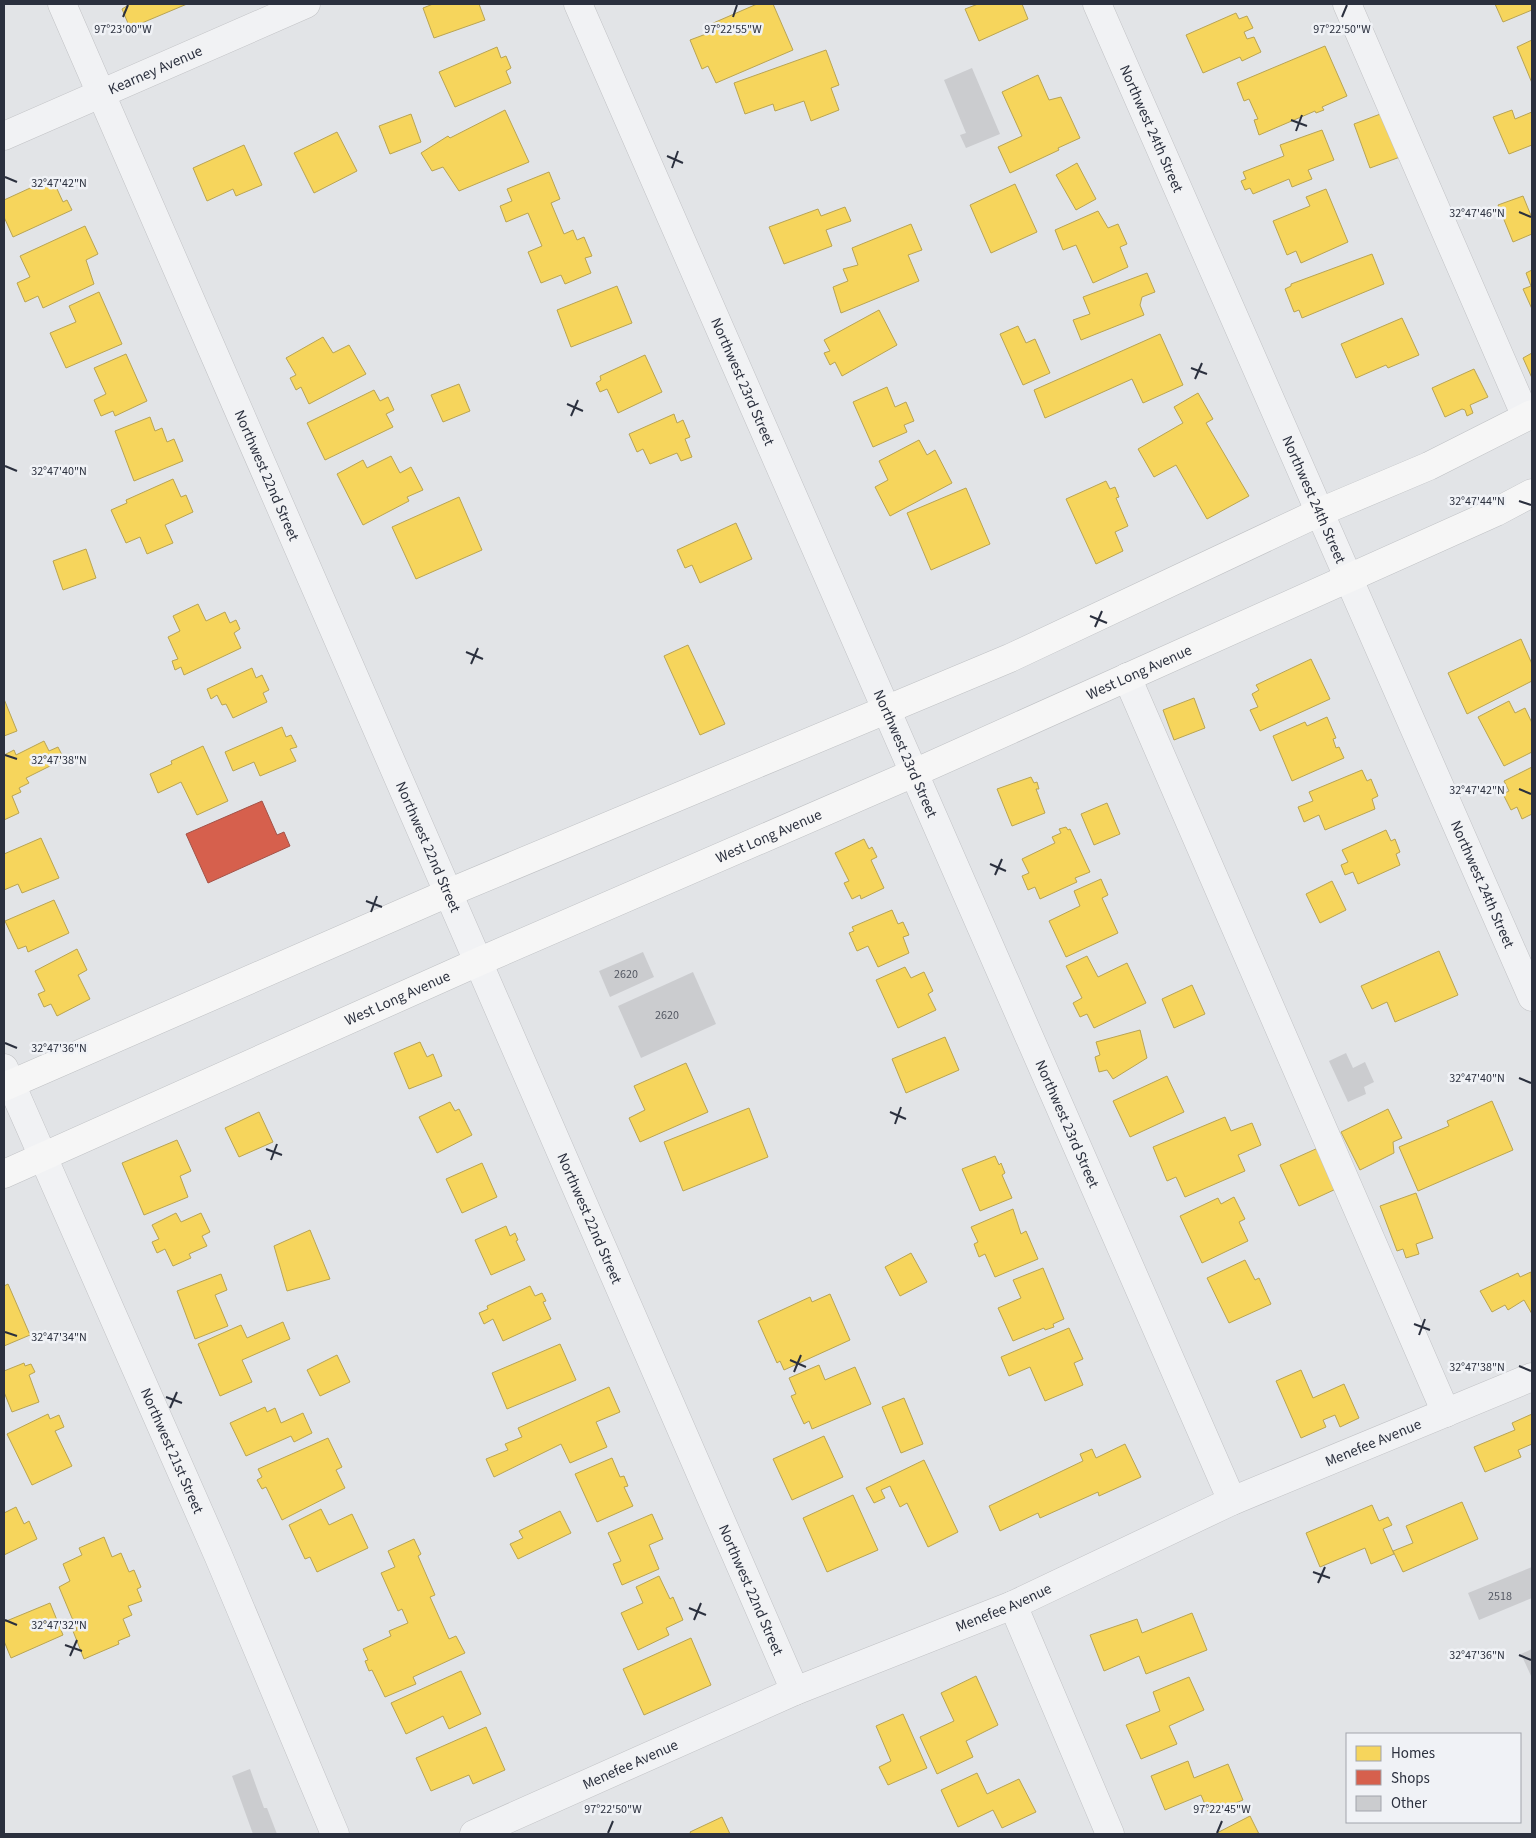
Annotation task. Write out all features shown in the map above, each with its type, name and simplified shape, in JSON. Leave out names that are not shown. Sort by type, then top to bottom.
[{"type":"main road","points":[[6,1080],[1010,658],[1320,512],[1429,466],[1529,415]]},
{"type":"main road","name":"West Long Avenue","points":[[4,1174],[478,962],[914,774],[1496,512],[1532,493]]},
{"type":"street","name":"Northwest 22nd Street","points":[[62,4],[795,1691]]},
{"type":"street","name":"Kearney Avenue","points":[[4,136],[306,4]]},
{"type":"street","name":"Northwest 23rd Street","points":[[578,4],[1232,1501]]},
{"type":"street","name":"Northwest 24th Street","points":[[1097,4],[1532,997]]},
{"type":"street","points":[[1347,4],[1529,415]]},
{"type":"street","points":[[1127,677],[1446,1413]]},
{"type":"street","name":"Northwest 21st Street","points":[[6,1080],[43,1158],[214,1546],[335,1834]]},
{"type":"street","name":"Menefee Avenue","points":[[474,1834],[795,1691],[1013,1605],[1232,1501],[1532,1377]]},
{"type":"street","points":[[1013,1605],[1110,1834]]},
{"type":"building: Homes","points":[[130,4],[187,4],[130,28],[122,9]]},
{"type":"building: Homes","points":[[433,4],[479,4],[485,20],[434,38],[423,8]]},
{"type":"building: Homes","points":[[757,4],[773,4],[793,50],[716,83],[708,66],[702,69],[690,40],[714,31],[711,24]]},
{"type":"building: Homes","points":[[978,4],[1022,4],[1028,19],[979,41],[965,9]]},
{"type":"building: Homes","points":[[1495,4],[1532,4],[1532,10],[1503,22]]},
{"type":"building: Homes","points":[[1236,13],[1239,19],[1247,16],[1253,28],[1244,32],[1247,39],[1254,37],[1261,52],[1242,61],[1240,57],[1203,73],[1186,35]]},
{"type":"building: Homes","points":[[1532,40],[1532,83],[1517,47]]},
{"type":"building: Homes","points":[[1325,46],[1347,96],[1322,107],[1324,110],[1316,113],[1315,111],[1259,135],[1254,120],[1258,119],[1249,99],[1244,101],[1237,83]]},
{"type":"building: Homes","points":[[497,47],[501,58],[506,56],[511,68],[506,71],[511,83],[455,107],[439,72]]},
{"type":"building: Homes","points":[[826,50],[839,85],[831,88],[839,110],[811,121],[804,101],[775,111],[773,104],[745,114],[734,83]]},
{"type":"building: Homes","points":[[1038,75],[1049,100],[1061,97],[1080,138],[1010,173],[998,147],[1022,136],[1002,92]]},
{"type":"building: Homes","points":[[505,110],[529,162],[459,191],[443,167],[432,171],[421,153],[448,136],[450,138]]},
{"type":"building: Homes","points":[[1512,110],[1515,119],[1532,112],[1532,145],[1509,154],[1493,117]]},
{"type":"building: Homes","points":[[1383,113],[1400,157],[1370,168],[1354,124]]},
{"type":"building: Homes","points":[[411,114],[421,142],[390,154],[379,126]]},
{"type":"building: Homes","points":[[1322,130],[1334,160],[1308,170],[1312,179],[1292,187],[1289,179],[1253,194],[1250,188],[1245,190],[1241,181],[1246,179],[1243,172],[1284,156],[1280,145]]},
{"type":"building: Homes","points":[[337,132],[357,171],[314,193],[294,153]]},
{"type":"building: Homes","points":[[244,145],[262,185],[236,196],[233,189],[207,201],[193,168]]},
{"type":"building: Homes","points":[[1077,163],[1096,199],[1076,210],[1056,175]]},
{"type":"building: Homes","points":[[549,172],[560,199],[551,203],[564,234],[573,230],[577,240],[584,237],[592,256],[585,258],[591,273],[565,284],[561,275],[541,283],[528,252],[542,246],[528,213],[506,222],[500,206],[512,201],[507,189]]},
{"type":"building: Homes","points":[[52,178],[63,202],[67,200],[72,210],[13,237],[4,217],[4,200]]},
{"type":"building: Homes","points":[[1015,184],[1037,232],[991,253],[970,205]]},
{"type":"building: Homes","points":[[1326,189],[1348,242],[1301,263],[1296,251],[1287,255],[1273,221],[1310,206],[1306,197]]},
{"type":"building: Homes","points":[[1523,196],[1532,218],[1532,234],[1513,242],[1498,205]]},
{"type":"building: Homes","points":[[845,207],[851,221],[826,230],[832,246],[784,264],[769,227],[818,209],[821,216]]},
{"type":"building: Homes","points":[[1098,211],[1108,228],[1118,224],[1127,244],[1120,247],[1128,267],[1093,283],[1076,245],[1063,250],[1055,230]]},
{"type":"building: Homes","points":[[911,224],[922,250],[908,255],[919,281],[841,313],[833,287],[848,281],[843,269],[858,265],[852,248]]},
{"type":"building: Homes","points":[[85,226],[98,254],[86,260],[94,284],[43,308],[38,296],[25,302],[17,283],[30,277],[20,256]]},
{"type":"building: Homes","points":[[1372,254],[1384,284],[1302,318],[1299,310],[1294,312],[1285,289],[1291,286],[1291,284]]},
{"type":"building: Homes","points":[[1532,270],[1532,309],[1523,289],[1531,286],[1526,273]]},
{"type":"building: Homes","points":[[1147,273],[1155,292],[1142,297],[1140,305],[1144,315],[1081,340],[1073,320],[1090,314],[1083,297]]},
{"type":"building: Homes","points":[[617,286],[632,323],[571,347],[557,310]]},
{"type":"building: Homes","points":[[99,292],[122,344],[66,368],[50,333],[76,322],[69,306]]},
{"type":"building: Homes","points":[[879,310],[897,345],[842,376],[835,362],[830,365],[824,353],[830,351],[824,340]]},
{"type":"building: Homes","points":[[1402,318],[1419,355],[1388,368],[1386,365],[1356,378],[1341,344]]},
{"type":"building: Homes","points":[[1018,326],[1026,343],[1035,339],[1050,373],[1023,385],[1000,334]]},
{"type":"building: Homes","points":[[1160,334],[1183,385],[1143,403],[1132,379],[1045,418],[1034,390]]},
{"type":"building: Homes","points":[[323,337],[333,353],[349,345],[366,374],[309,404],[301,387],[296,390],[290,378],[296,375],[286,358]]},
{"type":"building: Homes","points":[[1532,353],[1532,378],[1523,358]]},
{"type":"building: Homes","points":[[126,354],[147,401],[115,416],[113,411],[101,416],[94,400],[106,394],[94,368]]},
{"type":"building: Homes","points":[[645,355],[662,392],[618,413],[607,389],[600,392],[596,383],[601,380],[600,376]]},
{"type":"building: Homes","points":[[1474,369],[1488,397],[1470,405],[1473,413],[1467,416],[1465,410],[1462,409],[1445,417],[1432,388]]},
{"type":"building: Homes","points":[[459,384],[470,411],[443,422],[431,395]]},
{"type":"building: Homes","points":[[887,387],[895,407],[906,402],[914,421],[904,425],[907,432],[873,447],[853,402]]},
{"type":"building: Homes","points":[[374,390],[380,401],[388,397],[394,410],[386,414],[393,427],[325,460],[307,423]]},
{"type":"building: Homes","points":[[1198,393],[1213,419],[1206,423],[1249,496],[1207,519],[1176,465],[1154,477],[1138,449],[1183,423],[1174,407]]},
{"type":"building: Homes","points":[[674,414],[677,423],[683,420],[690,437],[685,439],[692,457],[681,461],[677,453],[650,464],[643,449],[637,452],[629,434]]},
{"type":"building: Homes","points":[[150,417],[155,431],[162,428],[167,442],[174,439],[183,461],[134,481],[115,431]]},
{"type":"building: Homes","points":[[919,440],[927,455],[935,450],[952,483],[890,516],[875,487],[888,480],[879,461]]},
{"type":"building: Homes","points":[[391,456],[400,473],[411,467],[423,490],[407,497],[409,501],[363,525],[337,474],[363,460],[367,468]]},
{"type":"building: Homes","points":[[173,479],[181,497],[186,495],[193,512],[165,525],[173,543],[147,554],[140,537],[126,543],[111,510],[127,503],[126,500]]},
{"type":"building: Homes","points":[[1106,481],[1110,489],[1115,487],[1119,497],[1116,498],[1128,526],[1115,532],[1123,551],[1096,564],[1066,499]]},
{"type":"building: Homes","points":[[966,488],[990,544],[931,570],[907,513]]},
{"type":"building: Homes","points":[[459,497],[482,550],[416,579],[392,527]]},
{"type":"building: Homes","points":[[736,523],[752,559],[700,583],[692,565],[685,568],[677,550]]},
{"type":"building: Homes","points":[[86,549],[96,578],[63,590],[53,561]]},
{"type":"building: Homes","points":[[198,604],[206,621],[225,612],[230,623],[236,620],[240,629],[234,633],[241,648],[184,675],[181,667],[175,670],[172,661],[178,659],[168,637],[180,631],[173,616]]},
{"type":"building: Homes","points":[[1521,639],[1532,664],[1532,681],[1467,714],[1448,673]]},
{"type":"building: Homes","points":[[688,645],[725,724],[700,735],[664,656]]},
{"type":"building: Homes","points":[[1311,659],[1330,699],[1260,731],[1250,710],[1258,707],[1252,694],[1259,690],[1256,685]]},
{"type":"building: Homes","points":[[252,668],[256,678],[262,675],[269,690],[263,693],[267,702],[233,718],[226,704],[222,705],[217,695],[211,699],[207,689]]},
{"type":"building: Homes","points":[[1194,698],[1205,728],[1174,740],[1163,710]]},
{"type":"building: Homes","points":[[4,699],[17,731],[4,736]]},
{"type":"building: Homes","points":[[1509,701],[1515,713],[1525,708],[1532,723],[1532,752],[1504,766],[1478,717]]},
{"type":"building: Homes","points":[[1327,717],[1336,738],[1333,739],[1336,748],[1339,747],[1344,758],[1292,781],[1273,736],[1305,722],[1307,726]]},
{"type":"building: Homes","points":[[282,727],[286,737],[291,735],[297,747],[290,749],[296,761],[260,776],[254,762],[233,771],[225,752]]},
{"type":"building: Homes","points":[[44,741],[49,751],[58,747],[64,759],[26,778],[29,783],[19,788],[21,792],[12,796],[19,813],[4,820],[4,755],[14,750],[16,755]]},
{"type":"building: Homes","points":[[203,746],[228,801],[197,815],[181,782],[158,793],[150,774],[172,764],[171,761]]},
{"type":"building: Homes","points":[[1532,767],[1532,814],[1522,819],[1517,807],[1511,810],[1503,794],[1509,791],[1504,781]]},
{"type":"building: Homes","points":[[1362,770],[1367,781],[1371,779],[1378,796],[1372,799],[1375,809],[1325,830],[1319,815],[1304,822],[1298,807],[1313,801],[1309,792]]},
{"type":"building: Homes","points":[[1031,777],[1034,783],[1037,782],[1039,789],[1036,789],[1045,813],[1012,826],[997,789]]},
{"type":"building: Homes","points":[[1107,803],[1120,834],[1094,845],[1081,814]]},
{"type":"building: Homes","points":[[1066,827],[1068,830],[1070,829],[1090,872],[1075,878],[1077,882],[1040,899],[1035,887],[1028,890],[1022,876],[1029,873],[1022,859],[1055,843],[1052,837],[1061,833],[1059,829]]},
{"type":"building: Homes","points":[[1386,830],[1391,841],[1395,839],[1400,852],[1396,854],[1400,865],[1358,884],[1353,872],[1345,875],[1341,865],[1348,862],[1342,850]]},
{"type":"building: Homes","points":[[41,838],[59,878],[22,893],[18,884],[4,890],[4,854]]},
{"type":"building: Homes","points":[[864,839],[869,849],[872,847],[877,857],[871,860],[884,888],[861,899],[860,895],[852,899],[844,883],[849,881],[835,853]]},
{"type":"building: Homes","points":[[1101,879],[1108,895],[1102,898],[1118,933],[1066,957],[1049,921],[1080,906],[1074,891]]},
{"type":"building: Homes","points":[[1332,881],[1346,910],[1320,923],[1306,894]]},
{"type":"building: Homes","points":[[54,900],[69,933],[28,952],[26,946],[18,949],[5,921]]},
{"type":"building: Homes","points":[[892,910],[898,924],[903,922],[909,935],[903,937],[909,953],[878,967],[868,946],[857,951],[849,933],[854,931],[852,927]]},
{"type":"building: Homes","points":[[77,949],[87,970],[78,975],[90,999],[57,1016],[51,1004],[44,1007],[38,994],[45,991],[35,971]]},
{"type":"building: Homes","points":[[1439,951],[1458,995],[1395,1022],[1387,1002],[1372,1009],[1361,986]]},
{"type":"building: Homes","points":[[1087,956],[1098,977],[1127,963],[1146,1003],[1094,1028],[1087,1014],[1080,1017],[1073,1003],[1082,998],[1066,966]]},
{"type":"building: Homes","points":[[905,967],[911,978],[924,972],[933,991],[928,994],[936,1010],[898,1028],[876,980]]},
{"type":"building: Homes","points":[[1192,985],[1205,1014],[1174,1028],[1162,999]]},
{"type":"building: Homes","points":[[1140,1030],[1147,1058],[1113,1079],[1107,1070],[1099,1072],[1095,1057],[1100,1055],[1096,1042]]},
{"type":"building: Homes","points":[[945,1037],[959,1070],[906,1093],[892,1059]]},
{"type":"building: Homes","points":[[420,1042],[427,1057],[433,1054],[442,1076],[409,1089],[394,1053]]},
{"type":"building: Homes","points":[[686,1063],[708,1112],[640,1142],[629,1118],[645,1110],[634,1086]]},
{"type":"building: Homes","points":[[1167,1076],[1184,1112],[1130,1137],[1113,1101]]},
{"type":"building: Homes","points":[[1492,1101],[1513,1150],[1418,1191],[1399,1147],[1449,1126],[1447,1121]]},
{"type":"building: Homes","points":[[450,1102],[455,1111],[459,1109],[472,1135],[437,1153],[419,1117]]},
{"type":"building: Homes","points":[[749,1108],[768,1157],[683,1191],[664,1142]]},
{"type":"building: Homes","points":[[1388,1109],[1402,1138],[1393,1142],[1394,1153],[1360,1170],[1341,1132]]},
{"type":"building: Homes","points":[[259,1112],[273,1142],[239,1157],[225,1128]]},
{"type":"building: Homes","points":[[1225,1117],[1231,1131],[1252,1123],[1261,1145],[1238,1155],[1245,1171],[1185,1197],[1176,1177],[1167,1181],[1153,1147]]},
{"type":"building: Homes","points":[[177,1140],[191,1171],[180,1176],[188,1197],[144,1215],[122,1163]]},
{"type":"building: Homes","points":[[1318,1148],[1336,1189],[1299,1206],[1280,1165]]},
{"type":"building: Homes","points":[[995,1156],[999,1165],[1001,1163],[1005,1173],[1002,1175],[1012,1198],[980,1211],[962,1169]]},
{"type":"building: Homes","points":[[482,1163],[497,1197],[462,1213],[446,1179]]},
{"type":"building: Homes","points":[[1416,1193],[1433,1238],[1416,1244],[1419,1254],[1406,1258],[1403,1249],[1397,1251],[1380,1206]]},
{"type":"building: Homes","points":[[1234,1197],[1245,1219],[1239,1222],[1248,1241],[1202,1263],[1180,1216],[1218,1198],[1221,1204]]},
{"type":"building: Homes","points":[[1013,1209],[1021,1234],[1026,1231],[1038,1259],[995,1277],[985,1254],[979,1257],[974,1244],[978,1242],[971,1227]]},
{"type":"building: Homes","points":[[176,1213],[181,1222],[201,1213],[210,1232],[202,1236],[207,1246],[189,1254],[191,1258],[173,1266],[165,1249],[157,1253],[152,1242],[159,1239],[152,1225]]},
{"type":"building: Homes","points":[[506,1226],[510,1236],[515,1233],[518,1240],[516,1241],[525,1260],[491,1275],[475,1240]]},
{"type":"building: Homes","points":[[310,1230],[330,1279],[287,1291],[274,1246]]},
{"type":"building: Homes","points":[[911,1253],[927,1282],[900,1296],[885,1267]]},
{"type":"building: Homes","points":[[1245,1260],[1255,1280],[1259,1278],[1271,1304],[1229,1323],[1207,1278]]},
{"type":"building: Homes","points":[[1043,1268],[1064,1319],[1053,1324],[1054,1327],[1045,1330],[1044,1328],[1013,1341],[998,1308],[1021,1298],[1013,1280]]},
{"type":"building: Homes","points":[[1531,1272],[1532,1314],[1524,1300],[1508,1310],[1505,1305],[1492,1312],[1480,1291],[1518,1273],[1520,1277]]},
{"type":"building: Homes","points":[[221,1274],[227,1290],[215,1295],[228,1326],[195,1339],[177,1291]]},
{"type":"building: Homes","points":[[8,1284],[30,1335],[4,1346],[4,1286]]},
{"type":"building: Homes","points":[[530,1286],[535,1296],[542,1293],[546,1301],[543,1302],[551,1319],[503,1341],[493,1319],[484,1324],[479,1313],[488,1309],[487,1306]]},
{"type":"building: Homes","points":[[830,1294],[850,1340],[784,1370],[780,1361],[777,1363],[758,1321],[810,1297],[812,1302]]},
{"type":"building: Homes","points":[[283,1322],[290,1339],[242,1360],[252,1382],[220,1396],[198,1344],[241,1325],[247,1338]]},
{"type":"building: Homes","points":[[1069,1328],[1083,1359],[1074,1363],[1083,1385],[1045,1401],[1030,1367],[1009,1376],[1001,1357]]},
{"type":"building: Homes","points":[[560,1344],[576,1380],[507,1409],[492,1373]]},
{"type":"building: Homes","points":[[337,1355],[350,1382],[320,1396],[307,1370]]},
{"type":"building: Homes","points":[[24,1363],[25,1366],[31,1364],[35,1372],[29,1375],[39,1402],[12,1412],[4,1392],[4,1371]]},
{"type":"building: Homes","points":[[819,1365],[825,1380],[855,1367],[871,1404],[812,1429],[809,1421],[804,1424],[791,1396],[796,1394],[789,1378]]},
{"type":"building: Homes","points":[[1301,1370],[1313,1398],[1344,1384],[1359,1418],[1340,1427],[1335,1415],[1323,1420],[1326,1427],[1301,1438],[1276,1381]]},
{"type":"building: Homes","points":[[609,1387],[620,1412],[596,1422],[607,1447],[570,1463],[561,1444],[494,1477],[486,1459],[508,1450],[505,1444],[522,1437],[518,1428]]},
{"type":"building: Homes","points":[[904,1398],[923,1444],[901,1453],[882,1407]]},
{"type":"building: Homes","points":[[265,1407],[267,1412],[275,1408],[281,1423],[303,1413],[312,1433],[294,1442],[291,1436],[246,1456],[230,1423]]},
{"type":"building: Homes","points":[[48,1414],[50,1419],[59,1415],[64,1427],[55,1431],[72,1466],[32,1485],[7,1434]]},
{"type":"building: Homes","points":[[1532,1414],[1532,1444],[1518,1450],[1521,1457],[1485,1472],[1474,1447],[1515,1430],[1512,1423]]},
{"type":"building: Homes","points":[[824,1436],[843,1477],[792,1500],[773,1459]]},
{"type":"building: Homes","points":[[328,1438],[342,1467],[336,1470],[345,1488],[282,1520],[266,1487],[262,1489],[257,1480],[262,1477],[258,1469]]},
{"type":"building: Homes","points":[[1125,1444],[1141,1477],[1099,1496],[1098,1492],[1040,1518],[1038,1513],[1000,1531],[989,1506],[1083,1461],[1080,1454],[1092,1449],[1096,1458]]},
{"type":"building: Homes","points":[[612,1458],[620,1477],[624,1476],[628,1486],[624,1487],[633,1506],[597,1522],[575,1474]]},
{"type":"building: Homes","points":[[924,1460],[958,1532],[928,1547],[907,1503],[900,1507],[890,1486],[881,1490],[885,1498],[874,1503],[866,1488]]},
{"type":"building: Homes","points":[[853,1495],[878,1550],[827,1572],[803,1518]]},
{"type":"building: Homes","points":[[1462,1502],[1478,1539],[1403,1572],[1393,1551],[1413,1543],[1406,1526]]},
{"type":"building: Homes","points":[[1372,1505],[1379,1521],[1388,1517],[1392,1525],[1383,1529],[1394,1554],[1371,1564],[1365,1548],[1320,1567],[1306,1533]]},
{"type":"building: Homes","points":[[16,1507],[24,1524],[29,1521],[37,1539],[4,1555],[4,1513]]},
{"type":"building: Homes","points":[[321,1509],[329,1525],[352,1514],[368,1548],[317,1572],[310,1557],[305,1559],[289,1525]]},
{"type":"building: Homes","points":[[560,1511],[571,1533],[518,1559],[510,1544],[523,1538],[519,1531]]},
{"type":"building: Homes","points":[[652,1514],[663,1539],[649,1545],[659,1569],[622,1585],[613,1564],[621,1561],[608,1533]]},
{"type":"building: Homes","points":[[104,1537],[112,1557],[121,1553],[129,1572],[134,1570],[141,1587],[137,1589],[142,1601],[128,1606],[132,1615],[123,1619],[130,1636],[118,1641],[119,1644],[84,1659],[73,1631],[77,1630],[59,1587],[70,1581],[63,1564],[82,1555],[79,1548]]},
{"type":"building: Homes","points":[[414,1539],[421,1554],[418,1556],[435,1595],[430,1597],[449,1639],[456,1636],[465,1653],[413,1677],[416,1684],[385,1697],[372,1670],[369,1671],[365,1661],[368,1660],[363,1649],[391,1636],[389,1631],[408,1623],[402,1609],[398,1611],[381,1573],[395,1567],[388,1551]]},
{"type":"building: Homes","points":[[659,1576],[670,1599],[673,1597],[683,1620],[666,1628],[669,1635],[638,1650],[621,1613],[643,1603],[636,1587]]},
{"type":"building: Homes","points":[[50,1603],[63,1635],[11,1658],[4,1641],[4,1622]]},
{"type":"building: Homes","points":[[1192,1613],[1207,1650],[1146,1674],[1139,1656],[1104,1671],[1090,1635],[1137,1619],[1142,1633]]},
{"type":"building: Homes","points":[[691,1638],[711,1685],[644,1715],[623,1669]]},
{"type":"building: Homes","points":[[461,1671],[481,1714],[449,1729],[443,1716],[406,1734],[391,1703]]},
{"type":"building: Homes","points":[[976,1676],[998,1725],[966,1741],[973,1757],[937,1774],[920,1737],[954,1721],[941,1693]]},
{"type":"building: Homes","points":[[1189,1677],[1204,1710],[1169,1726],[1177,1744],[1141,1759],[1126,1725],[1160,1711],[1153,1692]]},
{"type":"building: Homes","points":[[903,1714],[927,1768],[888,1785],[879,1767],[891,1761],[876,1726]]},
{"type":"building: Homes","points":[[486,1727],[505,1770],[473,1784],[469,1775],[431,1791],[416,1758]]},
{"type":"building: Homes","points":[[1188,1761],[1194,1778],[1228,1764],[1243,1800],[1209,1814],[1201,1795],[1165,1810],[1151,1776]]},
{"type":"building: Homes","points":[[977,1773],[987,1794],[1019,1779],[1036,1812],[1002,1828],[993,1810],[958,1827],[941,1790]]},
{"type":"building: Homes","points":[[1250,1816],[1259,1834],[1215,1834]]},
{"type":"building: Homes","points":[[722,1817],[730,1834],[691,1834],[690,1832]]},
{"type":"building: Shops","points":[[262,801],[277,835],[284,832],[290,846],[208,883],[186,834]]},
{"type":"building: Other","points":[[972,68],[1000,134],[966,148],[960,135],[966,133],[944,80]]},
{"type":"building: Other","points":[[643,952],[654,977],[610,997],[599,971]]},
{"type":"building: Other","points":[[693,972],[716,1024],[641,1058],[618,1006]]},
{"type":"building: Other","points":[[1346,1053],[1353,1068],[1365,1062],[1374,1082],[1364,1087],[1366,1094],[1348,1102],[1329,1061]]},
{"type":"building: Other","points":[[1532,1567],[1532,1598],[1479,1620],[1468,1593]]},
{"type":"building: Other","points":[[1532,1649],[1532,1678],[1521,1654]]},
{"type":"building: Other","points":[[250,1769],[264,1808],[267,1808],[277,1834],[253,1834],[232,1776]]}]
